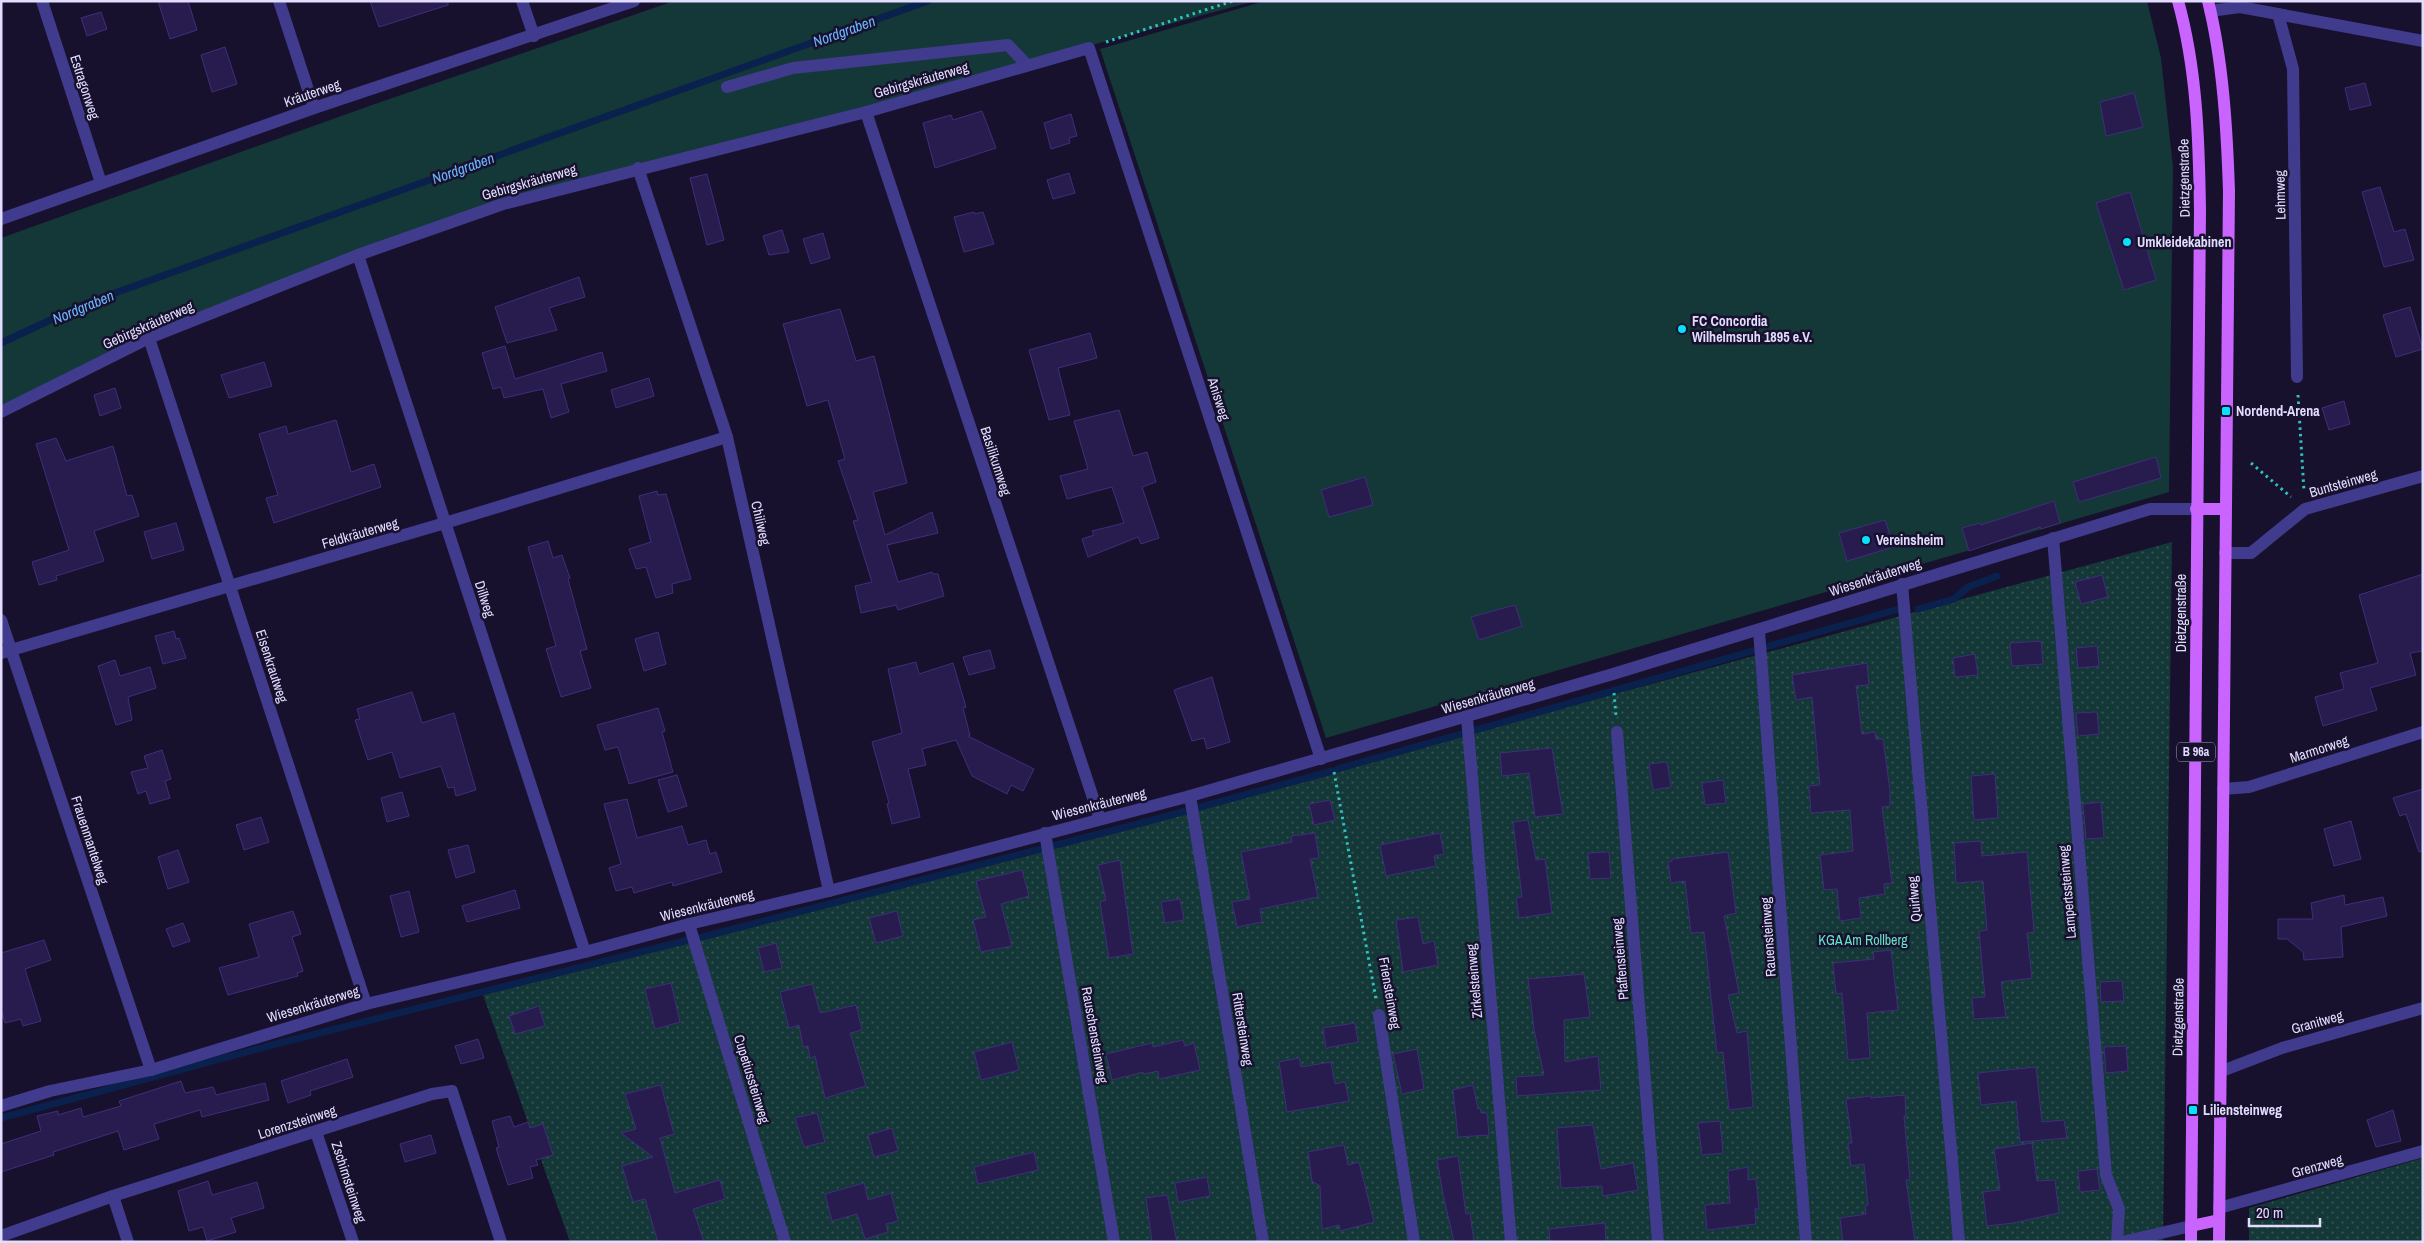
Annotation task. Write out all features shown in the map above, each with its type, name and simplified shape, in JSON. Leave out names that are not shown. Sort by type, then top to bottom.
[{"type":"main road","name":"Dietzgenstraße","points":[[2178,1],[2193,78],[2199,144],[2200,211],[2191,1242]]},
{"type":"main road","name":"B 96a","points":[[2209,6],[2227,141],[2229,191],[2219,1242]]},
{"type":"main road","points":[[2196,509],[2225,509]]},
{"type":"main road","points":[[2191,1226],[2219,1214]]},
{"type":"lane","name":"Estragonweg","points":[[42,1],[101,183]]},
{"type":"lane","points":[[279,1],[314,108]]},
{"type":"lane","points":[[522,1],[534,36]]},
{"type":"lane","name":"Kräuterweg","points":[[1,219],[314,108],[634,1]]},
{"type":"lane","points":[[2209,6],[2240,7],[2423,41]]},
{"type":"lane","name":"Lehmweg","points":[[2278,14],[2293,69],[2297,377]]},
{"type":"lane","points":[[727,87],[793,68],[1008,45],[1027,65]]},
{"type":"lane","name":"Gebirgskräuterweg","points":[[1,412],[149,338],[358,255],[503,204],[638,168],[866,112],[1089,48]]},
{"type":"lane","name":"Anisweg","points":[[1089,48],[1321,759]]},
{"type":"lane","name":"Basilikumweg","points":[[866,112],[1100,819]]},
{"type":"lane","name":"Chiliweg","points":[[638,168],[727,437],[829,891]]},
{"type":"lane","name":"Dillweg","points":[[358,255],[585,952]]},
{"type":"lane","name":"Eisenkrautweg","points":[[149,338],[366,1004]]},
{"type":"lane","name":"Feldkräuterweg","points":[[6,652],[445,524],[727,437]]},
{"type":"lane","name":"Buntsteinweg","points":[[2225,553],[2251,554],[2305,509],[2423,476]]},
{"type":"lane","name":"Wiesenkräuterweg","points":[[1,1106],[50,1092],[151,1070],[366,1004],[585,952],[690,924],[1047,842],[1100,819],[1190,796],[1467,718],[1759,631],[1902,584],[2150,509],[2196,509]]},
{"type":"lane","name":"Lampertssteinweg","points":[[2053,538],[2106,1175],[2119,1210],[2117,1242]]},
{"type":"lane","name":"Quirlweg","points":[[1902,584],[1959,1242]]},
{"type":"lane","name":"Frauenmantelweg","points":[[1,620],[6,652],[151,1070]]},
{"type":"lane","name":"Rauensteinweg","points":[[1759,631],[1806,1242]]},
{"type":"lane","name":"Zirkelsteinweg","points":[[1467,718],[1511,1242]]},
{"type":"lane","name":"Pfaffensteinweg","points":[[1617,732],[1658,1242]]},
{"type":"lane","name":"Marmorweg","points":[[2223,789],[2249,787],[2423,732]]},
{"type":"lane","name":"Rittersteinweg","points":[[1190,796],[1263,1242]]},
{"type":"lane","name":"Rauschensteinweg","points":[[1047,842],[1114,1242]]},
{"type":"lane","name":"Cupetiussteinweg","points":[[690,924],[785,1242]]},
{"type":"lane","name":"Granitweg","points":[[2222,1071],[2282,1048],[2423,1008]]},
{"type":"lane","name":"Friensteinweg","points":[[1379,1015],[1414,1242]]},
{"type":"lane","name":"Lorenzsteinweg","points":[[1,1236],[113,1196],[432,1094],[452,1091],[501,1242]]},
{"type":"lane","name":"Zschirnsteinweg","points":[[316,1132],[352,1242]]},
{"type":"lane","name":"Grenzweg","points":[[2219,1214],[2423,1151]]},
{"type":"lane","points":[[113,1196],[128,1242]]},
{"type":"lane","points":[[2122,1242],[2191,1226]]},
{"type":"path","points":[[1089,48],[1233,1]]},
{"type":"path","points":[[2297,377],[2305,509]]},
{"type":"path","points":[[2252,463],[2305,509]]},
{"type":"path","points":[[1613,674],[1617,732]]},
{"type":"path","name":"Friensteinweg","points":[[1321,759],[1333,763],[1379,1015]]},
{"type":"green space","points":[[674,1],[1255,1],[503,204],[149,338],[1,412],[1,238],[372,105]]},
{"type":"green space","name":"FC Concordia Wilhelmsruh 1895 e.V.","points":[[1265,1],[2147,1],[2161,58],[2173,167],[2169,492],[1326,738],[1100,49]]},
{"type":"green space","name":"KGA Am Rollberg","points":[[2172,542],[2163,1242],[570,1242],[482,992],[1145,822]]},
{"type":"green space","points":[[2423,1158],[2423,1242],[2249,1242],[2249,1208]]},
{"type":"building","points":[[158,1],[188,1],[197,30],[170,39]]},
{"type":"building","points":[[370,1],[448,1],[448,5],[379,27]]},
{"type":"building","points":[[101,12],[107,29],[87,36],[81,18]]},
{"type":"building","points":[[225,47],[237,84],[212,92],[201,55]]},
{"type":"building","points":[[2365,83],[2371,105],[2350,110],[2345,88]]},
{"type":"building","points":[[2134,93],[2143,127],[2106,136],[2100,102]]},
{"type":"building","points":[[982,111],[996,148],[935,168],[923,123],[951,115],[953,120]]},
{"type":"building","points":[[1071,114],[1077,136],[1069,138],[1070,143],[1051,149],[1044,123]]},
{"type":"building","points":[[1069,173],[1075,193],[1053,199],[1047,180]]},
{"type":"building","points":[[707,174],[724,240],[707,245],[690,178]]},
{"type":"building","points":[[2380,187],[2394,232],[2405,229],[2414,260],[2384,267],[2362,192]]},
{"type":"building","name":"Umkleidekabinen","points":[[2130,192],[2156,280],[2124,290],[2096,203]]},
{"type":"building","points":[[974,212],[975,214],[983,212],[994,244],[964,252],[954,217]]},
{"type":"building","points":[[782,230],[789,252],[769,255],[763,236]]},
{"type":"building","points":[[823,233],[830,258],[811,264],[803,239]]},
{"type":"building","points":[[579,277],[585,297],[549,308],[557,330],[507,343],[495,307]]},
{"type":"building","points":[[2410,307],[2423,349],[2396,357],[2383,315]]},
{"type":"building","points":[[840,309],[856,361],[874,356],[907,483],[873,492],[885,535],[932,512],[938,533],[887,545],[898,582],[932,572],[933,574],[938,574],[944,596],[898,610],[896,605],[861,613],[855,586],[872,582],[853,521],[858,520],[838,461],[845,459],[828,400],[807,406],[783,324]]},
{"type":"building","points":[[1090,333],[1097,358],[1058,368],[1070,415],[1049,420],[1029,350]]},
{"type":"building","points":[[505,346],[515,379],[602,352],[607,371],[561,384],[569,412],[551,418],[543,389],[504,398],[501,387],[493,389],[482,353]]},
{"type":"building","points":[[264,362],[272,386],[229,398],[221,375]]},
{"type":"building","points":[[649,378],[654,396],[616,408],[611,390]]},
{"type":"building","points":[[115,388],[121,408],[100,416],[94,395]]},
{"type":"building","points":[[2344,401],[2350,424],[2329,430],[2322,408]]},
{"type":"building","points":[[1119,410],[1133,456],[1147,452],[1156,482],[1142,487],[1159,538],[1141,544],[1138,537],[1088,557],[1082,539],[1094,535],[1092,531],[1124,523],[1112,487],[1067,499],[1060,476],[1088,469],[1074,421]]},
{"type":"building","points":[[336,420],[351,472],[374,464],[381,487],[274,523],[266,498],[278,495],[259,434],[286,426],[288,434]]},
{"type":"building","points":[[56,438],[66,461],[113,446],[127,496],[132,495],[139,516],[94,531],[104,561],[56,576],[57,580],[39,585],[32,562],[69,550],[36,444]]},
{"type":"building","points":[[2156,457],[2161,478],[2079,502],[2073,482]]},
{"type":"building","points":[[1365,477],[1373,505],[1329,517],[1321,490]]},
{"type":"building","points":[[657,491],[658,495],[666,494],[691,579],[672,584],[673,593],[656,598],[646,567],[636,569],[629,549],[651,542],[639,496]]},
{"type":"building","points":[[2054,501],[2060,523],[2041,529],[2040,527],[1969,551],[1962,528],[1980,523],[1981,525]]},
{"type":"building","name":"Vereinsheim","points":[[1885,520],[1894,547],[1847,561],[1839,533]]},
{"type":"building","points":[[176,523],[184,550],[152,559],[144,532]]},
{"type":"building","points":[[548,541],[553,558],[562,555],[570,578],[568,579],[587,649],[580,651],[591,688],[561,697],[546,649],[556,646],[528,547]]},
{"type":"building","points":[[2423,574],[2423,651],[2410,653],[2416,675],[2370,688],[2377,710],[2323,726],[2315,697],[2344,689],[2340,673],[2378,663],[2359,595]]},
{"type":"building","points":[[2102,575],[2108,597],[2081,604],[2075,582]]},
{"type":"building","points":[[1515,605],[1522,626],[1479,640],[1471,617]]},
{"type":"building","points":[[174,631],[176,639],[179,638],[186,658],[163,664],[155,636]]},
{"type":"building","points":[[658,632],[666,664],[644,671],[635,639]]},
{"type":"building","points":[[2041,641],[2043,664],[2012,666],[2010,643]]},
{"type":"building","points":[[2097,646],[2099,666],[2078,668],[2076,648]]},
{"type":"building","points":[[990,650],[995,668],[969,675],[963,657]]},
{"type":"building","points":[[1975,654],[1978,675],[1955,677],[1953,658]]},
{"type":"building","points":[[115,660],[120,676],[150,667],[156,688],[128,697],[132,720],[116,725],[98,666]]},
{"type":"building","points":[[916,662],[919,674],[953,663],[966,707],[963,708],[970,735],[968,736],[1034,769],[1023,791],[1011,785],[1007,794],[972,776],[956,740],[922,749],[926,765],[908,769],[920,817],[892,824],[887,804],[889,803],[872,742],[902,733],[888,669]]},
{"type":"building","points":[[1867,663],[1869,685],[1856,686],[1862,734],[1875,732],[1876,739],[1883,739],[1890,791],[1890,806],[1882,807],[1892,883],[1884,884],[1885,894],[1859,898],[1861,918],[1840,921],[1837,889],[1824,890],[1820,855],[1853,851],[1850,810],[1811,813],[1809,786],[1820,785],[1812,697],[1796,700],[1792,675]]},
{"type":"building","points":[[1212,677],[1230,742],[1207,749],[1204,738],[1192,741],[1174,690]]},
{"type":"building","points":[[412,692],[422,723],[454,713],[476,790],[456,796],[454,787],[448,788],[441,766],[400,778],[392,752],[368,760],[355,720],[360,719],[357,709]]},
{"type":"building","points":[[658,708],[665,731],[662,732],[673,772],[629,784],[618,747],[605,750],[597,725]]},
{"type":"building","points":[[2097,712],[2099,734],[2078,736],[2076,713]]},
{"type":"building","points":[[1552,748],[1563,814],[1535,817],[1529,773],[1502,776],[1500,753]]},
{"type":"building","points":[[162,750],[171,779],[165,781],[170,798],[150,804],[146,791],[138,794],[131,772],[148,768],[144,756]]},
{"type":"building","points":[[1667,762],[1671,787],[1653,790],[1649,764]]},
{"type":"building","points":[[1995,774],[1998,818],[1974,820],[1971,776]]},
{"type":"building","points":[[677,775],[687,806],[668,812],[658,780]]},
{"type":"building","points":[[1723,780],[1726,803],[1705,805],[1702,783]]},
{"type":"building","points":[[2423,789],[2423,851],[2419,852],[2406,814],[2400,816],[2393,798]]},
{"type":"building","points":[[402,792],[409,816],[387,822],[381,798]]},
{"type":"building","points":[[627,799],[637,838],[682,826],[688,845],[706,840],[710,854],[716,852],[722,872],[673,886],[672,882],[634,893],[632,887],[616,891],[609,868],[621,864],[604,804]]},
{"type":"building","points":[[1330,800],[1335,820],[1314,825],[1309,804]]},
{"type":"building","points":[[2101,802],[2104,838],[2086,839],[2083,804]]},
{"type":"building","points":[[261,817],[269,842],[244,850],[236,825]]},
{"type":"building","points":[[1528,820],[1536,860],[1545,859],[1552,913],[1519,918],[1516,898],[1522,897],[1513,822]]},
{"type":"building","points":[[2351,821],[2361,859],[2334,866],[2324,829]]},
{"type":"building","points":[[1315,833],[1319,858],[1310,859],[1318,897],[1260,909],[1262,922],[1237,927],[1232,902],[1250,899],[1241,852],[1292,842],[1291,836]]},
{"type":"building","points":[[1440,833],[1444,854],[1434,856],[1436,866],[1386,876],[1380,845]]},
{"type":"building","points":[[1981,841],[1982,856],[2027,852],[2034,932],[2027,933],[2032,978],[2001,982],[2006,1017],[1974,1019],[1972,998],[1985,997],[1979,931],[1987,930],[1983,881],[1956,883],[1954,843]]},
{"type":"building","points":[[468,845],[475,872],[456,878],[448,850]]},
{"type":"building","points":[[178,850],[189,882],[168,889],[158,857]]},
{"type":"building","points":[[1609,852],[1611,878],[1590,879],[1588,853]]},
{"type":"building","points":[[1728,852],[1736,913],[1724,916],[1739,993],[1728,995],[1737,1033],[1747,1031],[1753,1107],[1729,1110],[1723,1052],[1717,1053],[1704,932],[1691,933],[1685,881],[1671,883],[1668,862],[1672,861],[1672,859]]},
{"type":"building","points":[[1120,860],[1133,954],[1109,958],[1100,902],[1106,900],[1098,865]]},
{"type":"building","points":[[1022,870],[1029,896],[1001,904],[1012,946],[981,952],[973,920],[986,917],[976,881]]},
{"type":"building","points":[[515,890],[520,908],[467,922],[462,906]]},
{"type":"building","points":[[409,891],[419,932],[401,937],[390,896]]},
{"type":"building","points":[[2344,895],[2345,905],[2383,897],[2387,916],[2341,927],[2343,957],[2304,960],[2303,952],[2287,939],[2278,939],[2278,919],[2313,919],[2311,903]]},
{"type":"building","points":[[1180,899],[1184,920],[1165,923],[1161,902]]},
{"type":"building","points":[[293,911],[301,934],[292,937],[303,971],[297,973],[298,976],[228,995],[219,968],[259,957],[249,924]]},
{"type":"building","points":[[897,911],[903,936],[876,943],[869,918]]},
{"type":"building","points":[[1418,917],[1423,944],[1434,941],[1438,965],[1403,972],[1396,920]]},
{"type":"building","points":[[183,923],[190,941],[173,947],[166,929]]},
{"type":"building","points":[[44,940],[51,960],[25,969],[41,1021],[23,1026],[21,1019],[5,1023],[1,1009],[1,953]]},
{"type":"building","points":[[776,943],[782,968],[764,972],[758,948]]},
{"type":"building","points":[[1891,950],[1898,1010],[1867,1013],[1870,1058],[1848,1060],[1842,993],[1836,994],[1833,963],[1874,959],[1873,952]]},
{"type":"building","points":[[1584,974],[1590,1017],[1564,1020],[1565,1062],[1598,1056],[1601,1090],[1517,1096],[1516,1077],[1544,1075],[1534,1029],[1528,979]]},
{"type":"building","points":[[2122,981],[2124,1001],[2101,1002],[2100,982]]},
{"type":"building","points":[[671,983],[680,1022],[655,1029],[645,989]]},
{"type":"building","points":[[812,984],[820,1013],[856,1005],[862,1030],[850,1033],[866,1086],[825,1098],[815,1056],[810,1058],[808,1046],[803,1047],[799,1025],[789,1028],[780,992]]},
{"type":"building","points":[[539,1006],[545,1026],[515,1034],[509,1016]]},
{"type":"building","points":[[1355,1023],[1358,1042],[1326,1048],[1323,1028]]},
{"type":"building","points":[[478,1039],[484,1058],[461,1064],[455,1046]]},
{"type":"building","points":[[1183,1040],[1185,1046],[1194,1043],[1200,1070],[1159,1079],[1158,1071],[1144,1074],[1143,1072],[1112,1080],[1106,1054],[1152,1043],[1153,1047]]},
{"type":"building","points":[[1012,1042],[1019,1070],[981,1080],[974,1052]]},
{"type":"building","points":[[2126,1046],[2128,1071],[2106,1073],[2104,1047]]},
{"type":"building","points":[[1417,1049],[1424,1089],[1402,1094],[1393,1054]]},
{"type":"building","points":[[1299,1058],[1301,1067],[1331,1062],[1335,1084],[1345,1082],[1349,1101],[1287,1112],[1279,1062]]},
{"type":"building","points":[[347,1059],[353,1077],[310,1091],[311,1095],[288,1103],[281,1081]]},
{"type":"building","points":[[2036,1067],[2042,1122],[2064,1120],[2067,1138],[2020,1142],[2016,1101],[1981,1105],[1978,1073]]},
{"type":"building","points":[[181,1081],[185,1093],[213,1087],[216,1095],[265,1083],[269,1100],[202,1117],[200,1110],[154,1124],[159,1139],[124,1150],[118,1131],[53,1152],[54,1155],[1,1172],[1,1144],[41,1131],[37,1116],[58,1111],[58,1115],[81,1108],[83,1117],[121,1106],[119,1101]]},
{"type":"building","points":[[661,1085],[674,1134],[660,1138],[675,1193],[720,1180],[725,1199],[693,1209],[704,1242],[658,1242],[645,1199],[633,1202],[622,1166],[653,1157],[621,1133],[636,1129],[625,1094]]},
{"type":"building","points":[[1473,1085],[1478,1109],[1480,1108],[1481,1113],[1487,1113],[1489,1135],[1458,1137],[1453,1090]]},
{"type":"building","points":[[1905,1095],[1906,1116],[1904,1116],[1910,1180],[1906,1180],[1915,1242],[1843,1242],[1840,1218],[1866,1214],[1865,1206],[1868,1205],[1864,1164],[1851,1166],[1848,1143],[1852,1143],[1846,1099]]},
{"type":"building","points":[[2393,1110],[2401,1141],[2376,1147],[2367,1120]]},
{"type":"building","points":[[817,1113],[825,1142],[804,1147],[795,1118]]},
{"type":"building","points":[[510,1116],[514,1127],[528,1122],[530,1128],[543,1124],[553,1155],[536,1160],[538,1165],[530,1167],[533,1178],[508,1185],[496,1148],[499,1147],[492,1121]]},
{"type":"building","points":[[1720,1121],[1723,1153],[1702,1155],[1698,1123]]},
{"type":"building","points":[[1593,1125],[1601,1169],[1633,1163],[1638,1190],[1603,1196],[1602,1186],[1561,1188],[1557,1128]]},
{"type":"building","points":[[892,1128],[898,1151],[874,1157],[868,1135]]},
{"type":"building","points":[[431,1135],[436,1153],[405,1162],[400,1144]]},
{"type":"building","points":[[2032,1143],[2037,1181],[2055,1180],[2059,1213],[2013,1223],[1987,1226],[1983,1192],[2000,1190],[1994,1149]]},
{"type":"building","points":[[1344,1145],[1348,1165],[1359,1162],[1374,1222],[1340,1231],[1339,1225],[1322,1229],[1320,1186],[1312,1181],[1308,1152]]},
{"type":"building","points":[[1034,1152],[1038,1170],[978,1184],[974,1167]]},
{"type":"building","points":[[1458,1156],[1466,1214],[1470,1213],[1474,1242],[1454,1242],[1443,1194],[1437,1160]]},
{"type":"building","points":[[1748,1167],[1748,1180],[1756,1179],[1759,1209],[1755,1209],[1756,1224],[1707,1230],[1705,1205],[1730,1203],[1728,1171]]},
{"type":"building","points":[[2097,1169],[2100,1190],[2080,1192],[2078,1171]]},
{"type":"building","points":[[1207,1177],[1210,1196],[1178,1202],[1175,1183]]},
{"type":"building","points":[[208,1181],[212,1195],[257,1182],[264,1208],[231,1218],[236,1232],[207,1241],[203,1227],[189,1231],[178,1191]]},
{"type":"building","points":[[864,1183],[868,1200],[891,1193],[898,1221],[886,1224],[888,1232],[865,1239],[857,1214],[832,1221],[825,1194]]},
{"type":"building","points":[[1167,1195],[1177,1242],[1152,1242],[1146,1198]]},
{"type":"building","points":[[1605,1223],[1606,1242],[1550,1242],[1549,1229]]},
{"type":"waterway","name":"Nordgraben","points":[[1,343],[87,303],[928,1]]},
{"type":"waterway","points":[[1918,609],[1954,599],[1968,587],[1997,576]]},
{"type":"waterway","points":[[1766,647],[1899,609]]},
{"type":"waterway","points":[[1472,731],[1756,650]]},
{"type":"waterway","points":[[1337,769],[1461,734]]},
{"type":"waterway","points":[[702,937],[1145,822],[1332,771]]},
{"type":"waterway","points":[[1,1118],[280,1043],[688,940]]},
{"type":"place","name":"Umkleidekabinen","points":[[2127,242]]},
{"type":"place","name":"FC Concordia Wilhelmsruh 1895 e.V.","points":[[1682,329]]},
{"type":"place","name":"Nordend-Arena","points":[[2226,411]]},
{"type":"place","name":"Vereinsheim","points":[[1866,540]]},
{"type":"place","name":"Liliensteinweg","points":[[2193,1110]]}]
